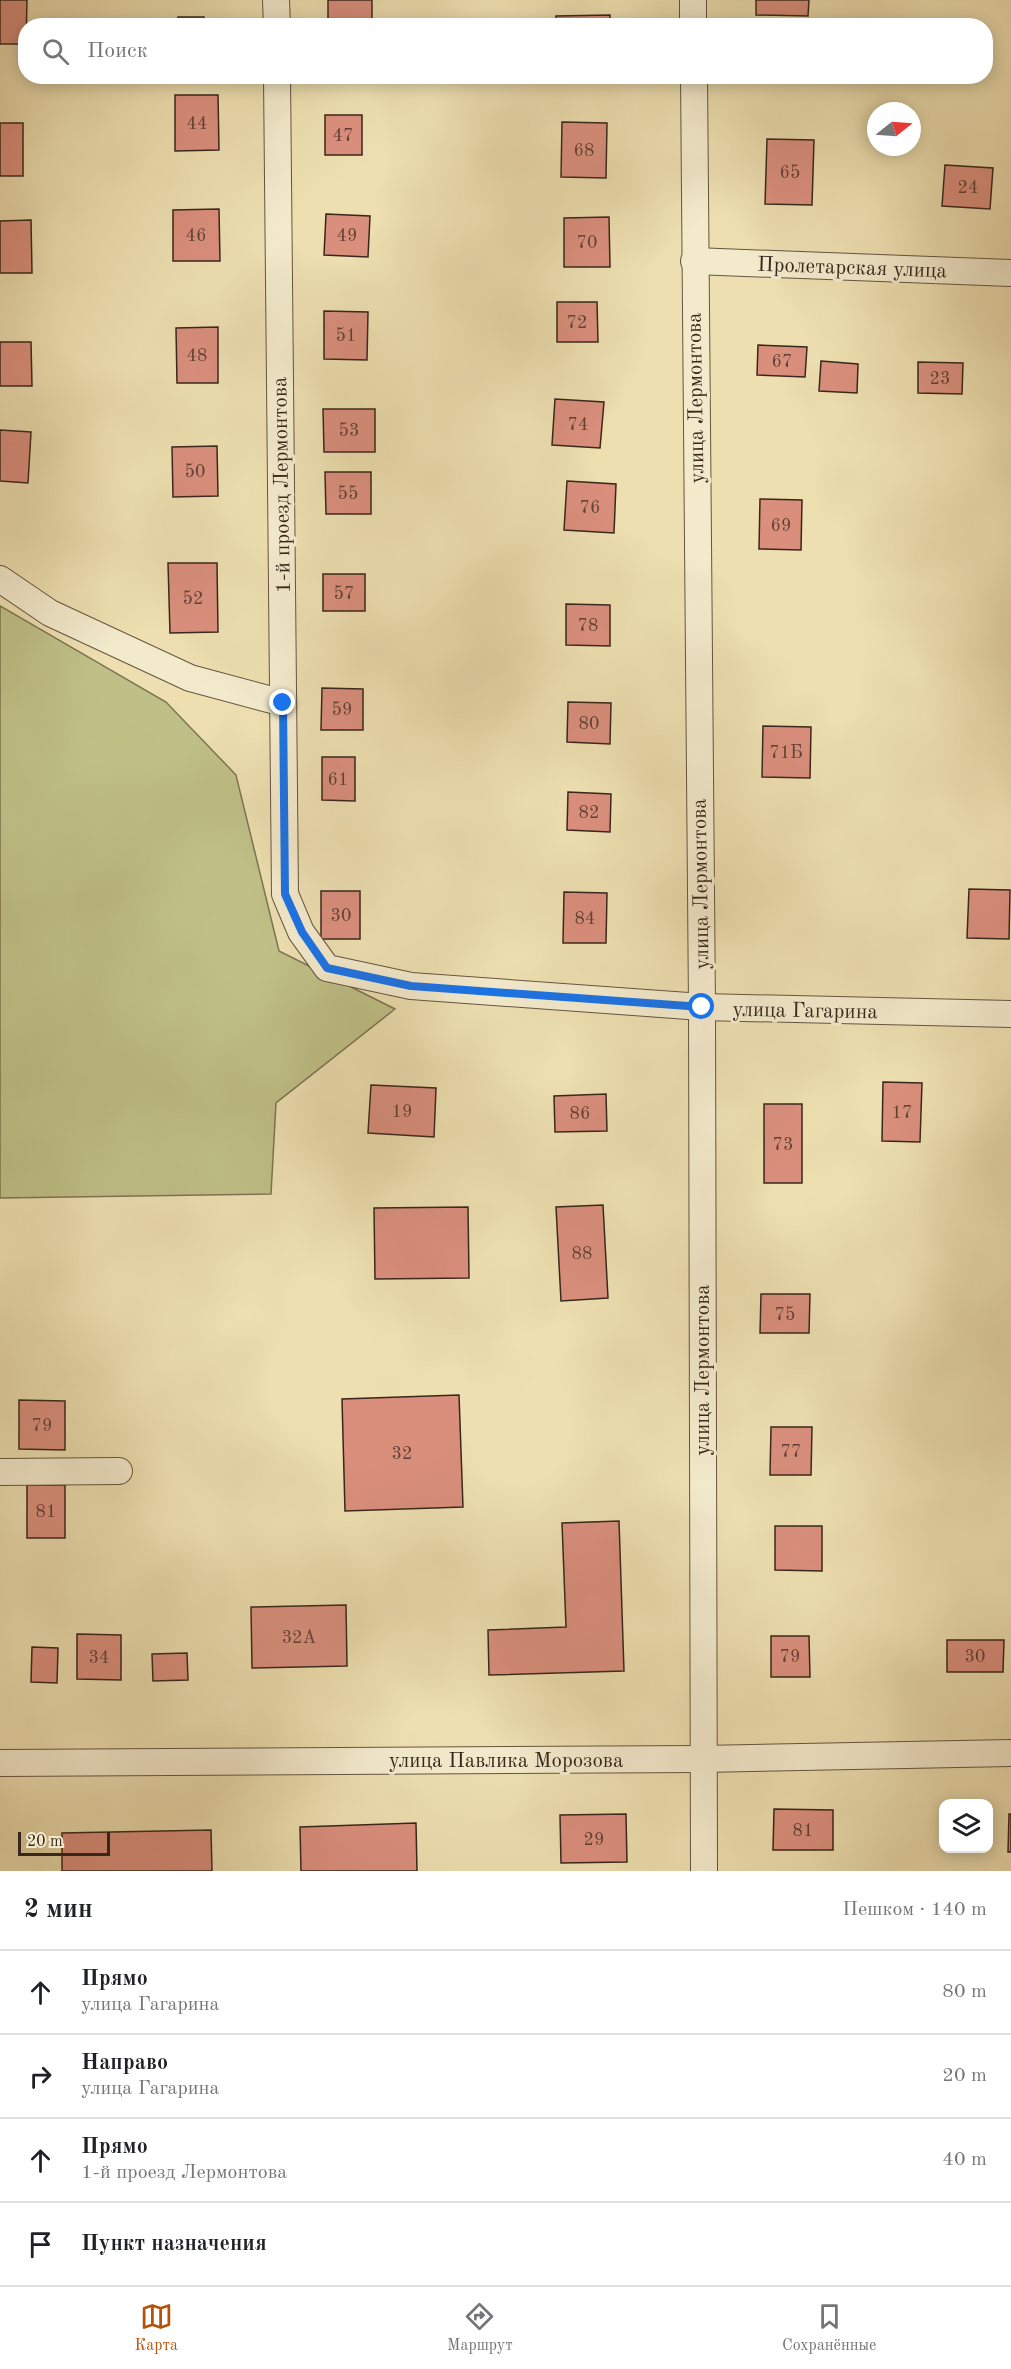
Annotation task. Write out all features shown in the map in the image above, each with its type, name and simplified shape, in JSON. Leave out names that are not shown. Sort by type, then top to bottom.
[{"type":"street","points":[[276,0],[277,18]]},
{"type":"street","points":[[693,0],[693,18]]},
{"type":"street","name":"1-й проезд Лермонтова","points":[[277,84],[285,894]]},
{"type":"street","name":"улица Лермонтова","points":[[694,84],[702,1007],[704,1871]]},
{"type":"street","name":"Пролетарская улица","points":[[694,261],[1011,273]]},
{"type":"street","points":[[0,579],[50,613],[190,678],[283,703]]},
{"type":"street","name":"улица Гагарина","points":[[285,894],[302,932],[327,968],[411,986],[702,1007],[1011,1014]]},
{"type":"street","points":[[0,1472],[119,1471]]},
{"type":"street","name":"улица Павлика Морозова","points":[[0,1763],[702,1759],[1011,1753]]},
{"type":"green space","points":[[0,606],[166,702],[236,775],[279,951],[395,1009],[276,1103],[271,1194],[0,1198]]},
{"type":"building","points":[[0,0],[27,0],[27,18],[18,18],[18,44],[0,44]]},
{"type":"building","points":[[328,0],[372,0],[372,18],[328,18]]},
{"type":"building","points":[[756,0],[809,0],[808,16],[756,15]]},
{"type":"building","points":[[610,15],[610,18],[556,18],[556,16]]},
{"type":"building","points":[[178,17],[204,17],[204,18]]},
{"type":"building","points":[[175,95],[218,95],[219,150],[175,151]]},
{"type":"building","points":[[325,115],[362,115],[362,155],[325,155]]},
{"type":"building","points":[[562,122],[607,123],[606,178],[561,177]]},
{"type":"building","points":[[0,123],[23,123],[23,176],[0,176]]},
{"type":"building","points":[[767,139],[814,140],[812,205],[765,204]]},
{"type":"building","points":[[945,165],[993,168],[990,209],[942,206]]},
{"type":"building","points":[[219,209],[220,261],[173,261],[173,210]]},
{"type":"building","points":[[326,214],[370,216],[368,257],[324,255]]},
{"type":"building","points":[[609,217],[610,267],[564,267],[564,218]]},
{"type":"building","points":[[31,220],[32,273],[0,273],[0,221]]},
{"type":"building","points":[[557,302],[597,302],[598,342],[557,342]]},
{"type":"building","points":[[324,311],[368,312],[367,360],[324,359]]},
{"type":"building","points":[[218,327],[218,383],[177,383],[176,328]]},
{"type":"building","points":[[0,342],[31,342],[32,386],[0,386]]},
{"type":"building","points":[[758,345],[807,347],[805,377],[757,375]]},
{"type":"building","points":[[821,361],[858,364],[857,393],[819,391]]},
{"type":"building","points":[[918,362],[963,363],[962,394],[918,393]]},
{"type":"building","points":[[555,399],[604,402],[600,448],[552,445]]},
{"type":"building","points":[[323,409],[375,409],[375,452],[324,452]]},
{"type":"building","points":[[0,430],[31,432],[28,483],[0,481]]},
{"type":"building","points":[[217,446],[218,496],[173,497],[172,447]]},
{"type":"building","points":[[325,472],[371,472],[371,514],[326,514]]},
{"type":"building","points":[[567,481],[616,484],[614,533],[564,530]]},
{"type":"building","points":[[760,499],[802,500],[801,550],[759,549]]},
{"type":"building","points":[[168,563],[217,563],[218,632],[170,633]]},
{"type":"building","points":[[323,574],[365,574],[365,611],[323,611]]},
{"type":"building","points":[[566,604],[610,605],[610,646],[566,645]]},
{"type":"building","points":[[322,688],[363,689],[363,730],[321,730]]},
{"type":"building","points":[[568,702],[611,703],[610,744],[567,742]]},
{"type":"building","points":[[763,726],[811,727],[810,778],[762,777]]},
{"type":"building","points":[[322,757],[355,757],[355,801],[322,800]]},
{"type":"building","points":[[568,792],[611,794],[610,832],[567,830]]},
{"type":"building","points":[[969,889],[1010,890],[1009,939],[967,938]]},
{"type":"building","points":[[321,891],[360,891],[360,939],[321,939]]},
{"type":"building","points":[[564,892],[607,893],[606,943],[563,943]]},
{"type":"building","points":[[883,1082],[922,1083],[920,1142],[882,1141]]},
{"type":"building","points":[[371,1085],[436,1088],[434,1137],[368,1133]]},
{"type":"building","points":[[606,1094],[607,1131],[555,1132],[554,1096]]},
{"type":"building","points":[[764,1104],[802,1104],[802,1183],[764,1183]]},
{"type":"building","points":[[603,1205],[608,1298],[561,1301],[556,1207]]},
{"type":"building","points":[[468,1207],[469,1278],[375,1279],[374,1208]]},
{"type":"building","points":[[761,1294],[810,1294],[809,1333],[760,1333]]},
{"type":"building","points":[[459,1395],[463,1507],[345,1511],[342,1399]]},
{"type":"building","points":[[19,1400],[65,1401],[65,1450],[19,1449]]},
{"type":"building","points":[[771,1427],[812,1427],[811,1475],[770,1475]]},
{"type":"building","points":[[27,1485],[65,1485],[65,1538],[27,1538]]},
{"type":"building","points":[[619,1521],[624,1671],[489,1675],[488,1630],[566,1627],[562,1523]]},
{"type":"building","points":[[775,1526],[822,1526],[822,1571],[775,1570]]},
{"type":"building","points":[[346,1605],[347,1666],[252,1668],[251,1607]]},
{"type":"building","points":[[77,1634],[121,1635],[121,1680],[77,1679]]},
{"type":"building","points":[[771,1636],[809,1636],[810,1677],[771,1677]]},
{"type":"building","points":[[947,1640],[1004,1640],[1003,1672],[947,1672]]},
{"type":"building","points":[[32,1647],[58,1648],[57,1683],[31,1682]]},
{"type":"building","points":[[187,1653],[188,1680],[153,1681],[152,1654]]},
{"type":"building","points":[[774,1809],[833,1810],[833,1850],[773,1850]]},
{"type":"building","points":[[626,1814],[627,1862],[561,1863],[560,1815]]},
{"type":"building","points":[[1009,1814],[1011,1814],[1011,1852],[1008,1852]]},
{"type":"building","points":[[416,1823],[417,1871],[301,1871],[300,1827]]},
{"type":"building","points":[[211,1830],[212,1871],[62,1871],[62,1833]]},
{"type":"route","points":[[283,703],[285,894],[302,932],[327,968],[411,986],[702,1007]]}]
